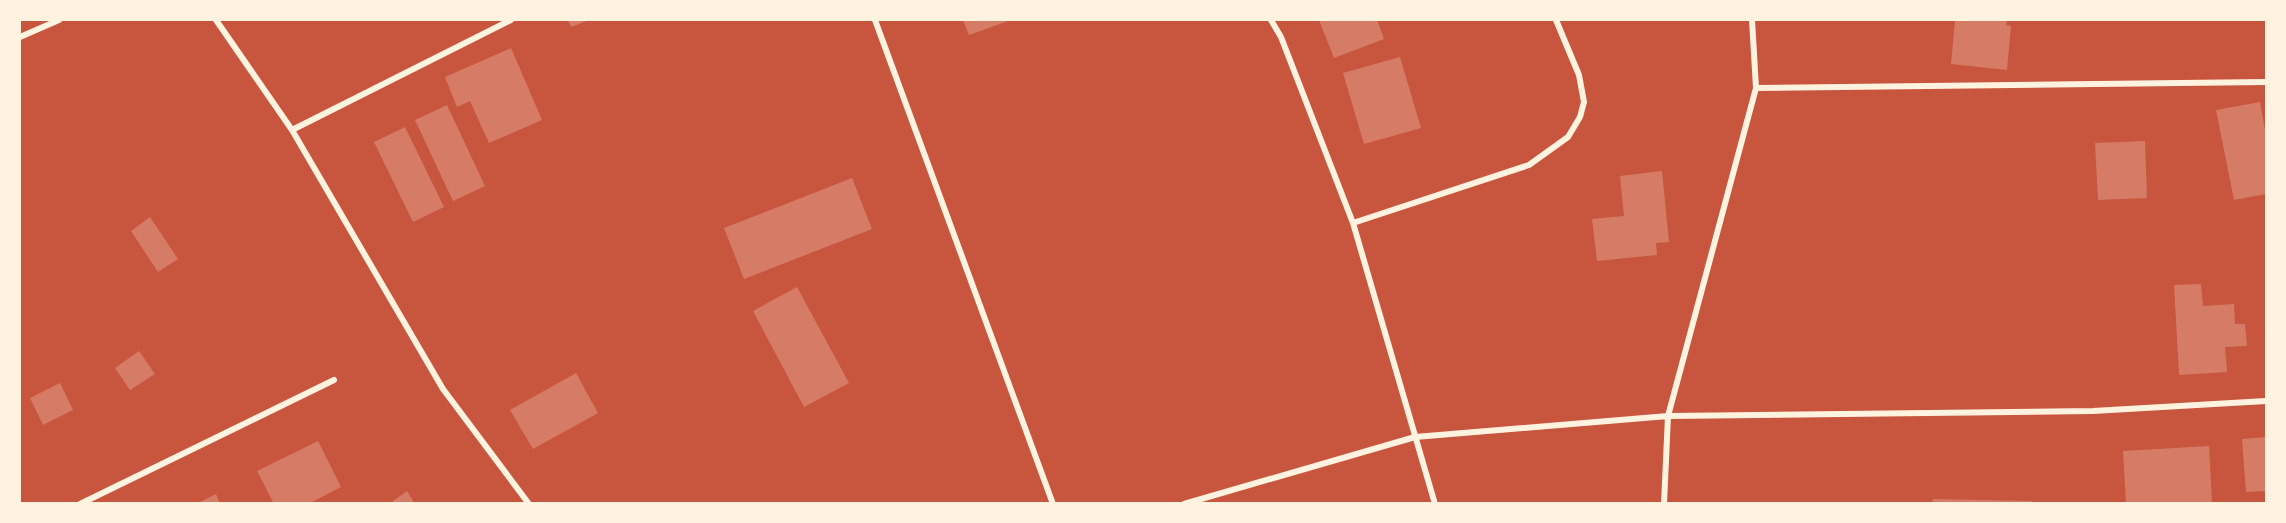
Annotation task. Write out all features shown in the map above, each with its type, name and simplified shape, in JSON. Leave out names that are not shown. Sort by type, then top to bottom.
[{"type":"street","points":[[20,37],[58,20]]},
{"type":"street","points":[[216,20],[292,130],[443,389],[529,504]]},
{"type":"street","points":[[292,130],[510,20]]},
{"type":"street","points":[[875,20],[1053,504]]},
{"type":"street","points":[[1271,20],[1281,37],[1353,223],[1435,504]]},
{"type":"street","points":[[1353,223],[1529,165],[1568,137],[1580,117],[1584,102],[1579,75],[1556,20]]},
{"type":"street","points":[[1664,504],[1668,416],[1756,88],[1752,20]]},
{"type":"street","points":[[1756,88],[2266,82]]},
{"type":"street","points":[[80,504],[334,380]]},
{"type":"street","points":[[1184,504],[1415,437],[1668,416],[2093,411],[2266,401]]},
{"type":"building","points":[[568,20],[589,20],[571,27]]},
{"type":"building","points":[[963,20],[1011,20],[969,35]]},
{"type":"building","points":[[1319,20],[1377,20],[1384,39],[1334,58]]},
{"type":"building","points":[[1955,20],[2007,20],[2006,25],[2011,26],[2007,70],[1951,64]]},
{"type":"building","points":[[511,48],[542,120],[489,143],[470,101],[457,107],[445,77]]},
{"type":"building","points":[[1400,57],[1421,128],[1364,144],[1343,73]]},
{"type":"building","points":[[2260,102],[2266,136],[2266,194],[2234,200],[2216,110]]},
{"type":"building","points":[[447,105],[485,186],[453,201],[415,120]]},
{"type":"building","points":[[405,127],[444,207],[413,222],[374,142]]},
{"type":"building","points":[[2145,141],[2147,198],[2098,200],[2095,143]]},
{"type":"building","points":[[1662,171],[1669,242],[1656,243],[1657,255],[1597,261],[1592,219],[1624,216],[1620,176]]},
{"type":"building","points":[[852,178],[872,229],[744,279],[724,228]]},
{"type":"building","points":[[150,217],[178,259],[158,272],[131,231]]},
{"type":"building","points":[[2201,284],[2203,306],[2234,304],[2235,324],[2245,324],[2247,346],[2225,347],[2227,372],[2179,375],[2174,285]]},
{"type":"building","points":[[797,287],[849,383],[804,407],[753,311]]},
{"type":"building","points":[[139,351],[155,374],[130,390],[115,368]]},
{"type":"building","points":[[576,373],[598,413],[533,449],[510,410]]},
{"type":"building","points":[[60,383],[73,410],[43,425],[30,398]]},
{"type":"building","points":[[2266,437],[2266,491],[2246,492],[2242,439]]},
{"type":"building","points":[[318,441],[341,487],[308,504],[274,504],[257,471]]},
{"type":"building","points":[[2209,446],[2212,503],[2126,504],[2123,451]]},
{"type":"building","points":[[407,491],[415,504],[389,504]]},
{"type":"building","points":[[216,494],[220,504],[196,504]]},
{"type":"building","points":[[1933,499],[2032,501],[2032,504],[1932,504]]}]
